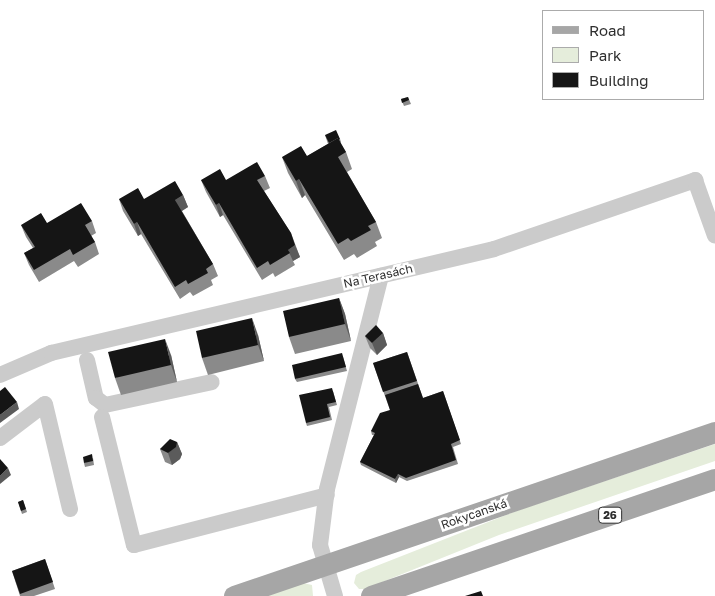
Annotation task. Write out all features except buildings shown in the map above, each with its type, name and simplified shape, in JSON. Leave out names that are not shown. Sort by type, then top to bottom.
[{"type":"main road","name":"Rokycanská","points":[[234,596],[715,432]]},
{"type":"main road","name":"26","points":[[371,596],[715,479]]},
{"type":"street","name":"Na Terasách","points":[[0,375],[50,353],[494,250],[695,180],[715,236]]},
{"type":"street","points":[[335,596],[324,565],[320,545],[327,495],[332,461],[360,352],[376,306],[381,276]]},
{"type":"street","points":[[87,360],[96,398],[105,405],[212,382]]},
{"type":"street","points":[[0,438],[45,404],[70,509]]},
{"type":"street","points":[[102,417],[134,544],[327,495]]},
{"type":"green space","points":[[715,444],[715,461],[499,535],[365,589],[359,589],[354,583],[356,575],[361,572],[519,510]]},
{"type":"green space","points":[[303,583],[312,585],[313,596],[266,596]]}]
